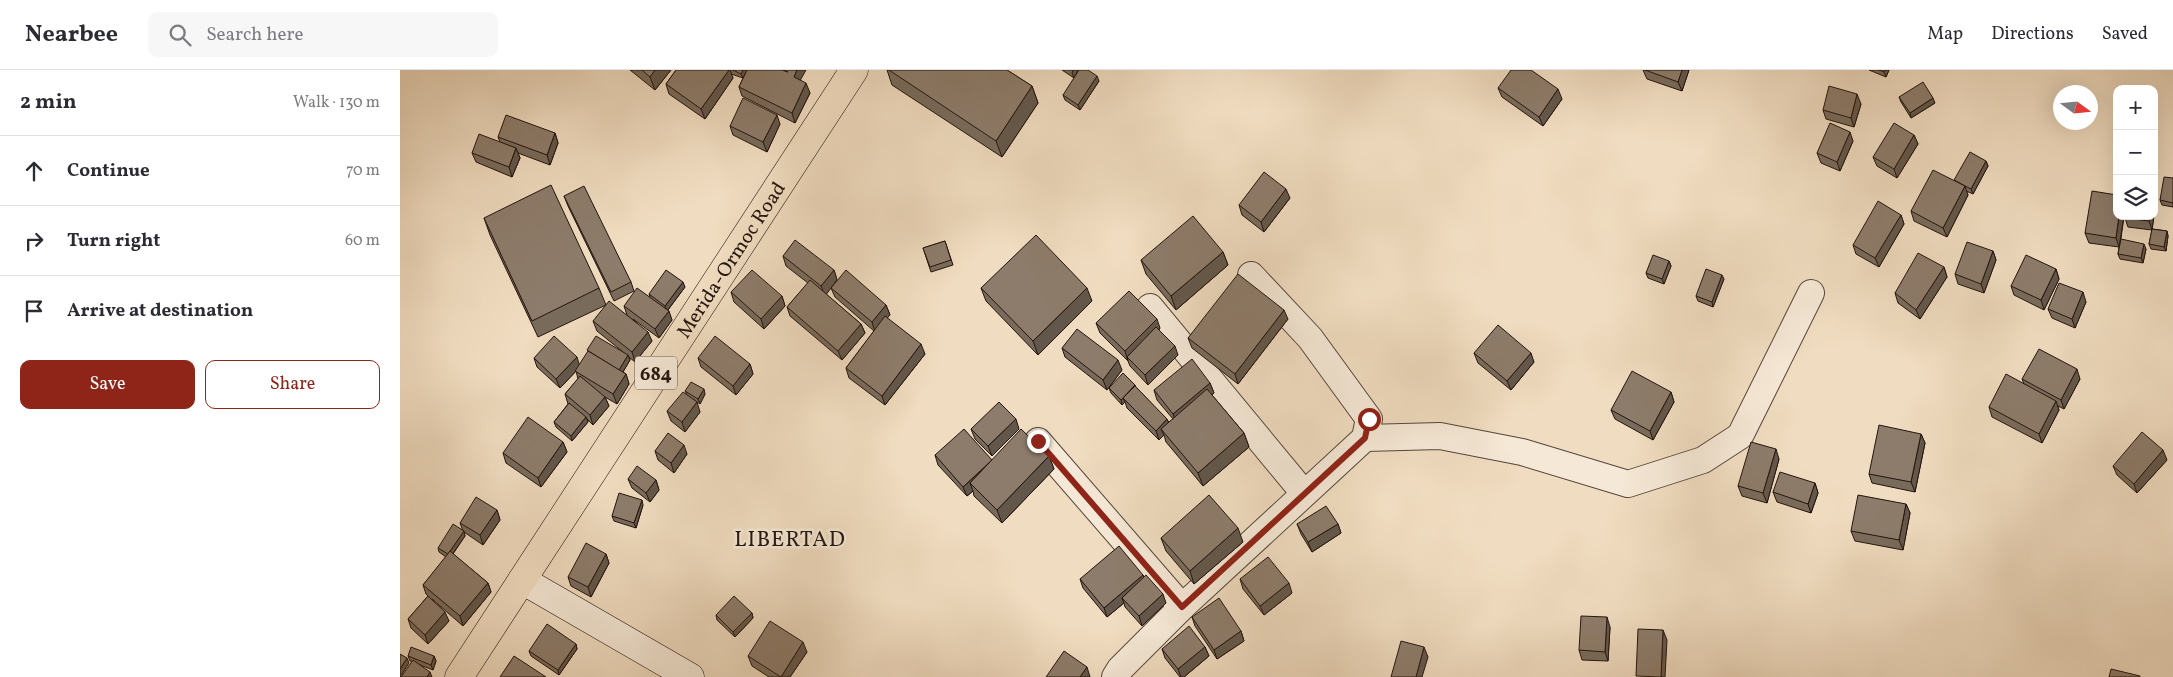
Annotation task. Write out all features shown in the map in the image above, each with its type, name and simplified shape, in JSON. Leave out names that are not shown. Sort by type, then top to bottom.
[{"type":"highway","name":"Merida-Ormoc Road","points":[[459,677],[854,70]]},
{"type":"main road","points":[[522,580],[690,677]]},
{"type":"street","points":[[1115,677],[1120,669],[1182,607],[1303,492],[1365,438],[1369,419],[1310,338],[1252,275]]},
{"type":"street","points":[[1365,438],[1440,436],[1522,452],[1628,484],[1703,460],[1740,436],[1811,293]]},
{"type":"street","points":[[1150,307],[1303,492]]},
{"type":"street","points":[[1038,441],[1182,607]]},
{"type":"building","points":[[642,70],[655,70],[650,77]]},
{"type":"building","points":[[676,70],[729,70],[701,109],[666,84]]},
{"type":"building","points":[[733,70],[743,70],[741,74]]},
{"type":"building","points":[[747,70],[782,70],[788,72],[783,70],[797,70],[794,77],[806,83],[792,113],[739,87]]},
{"type":"building","points":[[889,70],[1007,70],[1032,86],[996,141]]},
{"type":"building","points":[[1079,70],[1088,70],[1097,76],[1078,105],[1063,95]]},
{"type":"building","points":[[1511,70],[1531,70],[1558,89],[1539,117],[1498,88]]},
{"type":"building","points":[[1645,70],[1682,70],[1678,82]]},
{"type":"building","points":[[1923,82],[1933,98],[1910,113],[1899,97]]},
{"type":"building","points":[[1829,86],[1857,94],[1851,118],[1823,110]]},
{"type":"building","points":[[743,98],[777,115],[763,142],[730,126]]},
{"type":"building","points":[[506,115],[555,133],[547,155],[498,137]]},
{"type":"building","points":[[1830,123],[1850,132],[1837,162],[1817,153]]},
{"type":"building","points":[[1894,123],[1914,135],[1894,169],[1873,157]]},
{"type":"building","points":[[479,134],[516,148],[509,167],[472,153]]},
{"type":"building","points":[[1970,152],[1986,161],[1971,189],[1954,180]]},
{"type":"building","points":[[1933,170],[1965,186],[1943,228],[1911,211]]},
{"type":"building","points":[[1264,172],[1286,189],[1261,222],[1239,205]]},
{"type":"building","points":[[2164,177],[2173,178],[2173,203],[2160,200]]},
{"type":"building","points":[[551,185],[599,288],[532,321],[484,218]]},
{"type":"building","points":[[584,186],[631,282],[611,292],[564,196]]},
{"type":"building","points":[[2092,191],[2113,194],[2113,220],[2118,220],[2116,238],[2085,233]]},
{"type":"building","points":[[1878,201],[1901,215],[1875,258],[1853,245]]},
{"type":"building","points":[[1193,216],[1223,252],[1171,296],[1141,260]]},
{"type":"building","points":[[2152,229],[2167,231],[2164,247],[2149,244]]},
{"type":"building","points":[[1036,235],[1087,288],[1033,341],[981,288]]},
{"type":"building","points":[[2121,239],[2144,244],[2141,258],[2118,254]]},
{"type":"building","points":[[795,240],[834,270],[821,286],[783,256]]},
{"type":"building","points":[[945,241],[951,260],[930,267],[923,248]]},
{"type":"building","points":[[1967,242],[1993,251],[1981,284],[1955,274]]},
{"type":"building","points":[[1918,253],[1944,267],[1916,310],[1895,293]]},
{"type":"building","points":[[1653,255],[1669,261],[1662,279],[1646,273]]},
{"type":"building","points":[[2026,255],[2056,269],[2041,300],[2011,286]]},
{"type":"building","points":[[1706,269],[1722,275],[1712,302],[1696,296]]},
{"type":"building","points":[[666,270],[683,282],[665,306],[649,294]]},
{"type":"building","points":[[752,270],[782,296],[761,319],[731,292]]},
{"type":"building","points":[[846,270],[886,305],[872,322],[831,288]]},
{"type":"building","points":[[1238,274],[1284,310],[1235,374],[1188,338]]},
{"type":"building","points":[[810,280],[861,324],[838,351],[787,307]]},
{"type":"building","points":[[2059,283],[2083,292],[2072,319],[2048,309]]},
{"type":"building","points":[[637,288],[669,311],[655,329],[624,306]]},
{"type":"building","points":[[1129,291],[1157,319],[1125,351],[1096,323]]},
{"type":"building","points":[[609,301],[648,332],[632,352],[593,321]]},
{"type":"building","points":[[885,316],[921,344],[882,396],[846,368]]},
{"type":"building","points":[[1498,325],[1531,353],[1507,381],[1474,353]]},
{"type":"building","points":[[1156,327],[1175,346],[1145,375],[1127,357]]},
{"type":"building","points":[[1077,329],[1118,360],[1103,380],[1062,348]]},
{"type":"building","points":[[554,336],[577,357],[556,379],[534,358]]},
{"type":"building","points":[[596,336],[628,355],[619,370],[587,350]]},
{"type":"building","points":[[715,336],[750,364],[733,386],[698,358]]},
{"type":"building","points":[[2039,349],[2077,369],[2061,400],[2022,379]]},
{"type":"building","points":[[588,351],[626,374],[613,394],[575,371]]},
{"type":"building","points":[[1192,359],[1210,383],[1173,414],[1154,390]]},
{"type":"building","points":[[1632,371],[1671,392],[1650,431],[1611,410]]},
{"type":"building","points":[[1123,373],[1135,385],[1121,400],[1109,388]]},
{"type":"building","points":[[2006,374],[2056,401],[2039,434],[1989,407]]},
{"type":"building","points":[[580,376],[605,397],[590,415],[565,394]]},
{"type":"building","points":[[691,382],[704,389],[698,399],[685,391]]},
{"type":"building","points":[[1135,386],[1167,419],[1156,431],[1123,398]]},
{"type":"building","points":[[1207,389],[1244,433],[1198,473],[1161,429]]},
{"type":"building","points":[[683,392],[697,402],[682,422],[667,411]]},
{"type":"building","points":[[999,402],[1016,419],[988,446],[971,429]]},
{"type":"building","points":[[569,403],[586,417],[571,436],[554,422]]},
{"type":"building","points":[[528,417],[563,442],[538,478],[503,453]]},
{"type":"building","points":[[1879,425],[1921,434],[1911,482],[1869,474]]},
{"type":"building","points":[[964,429],[992,460],[963,487],[935,455]]},
{"type":"building","points":[[1021,429],[1049,456],[997,510],[970,483]]},
{"type":"building","points":[[2142,432],[2163,450],[2134,484],[2113,466]]},
{"type":"building","points":[[668,433],[684,445],[671,463],[655,451]]},
{"type":"building","points":[[1751,442],[1776,449],[1763,493],[1738,486]]},
{"type":"building","points":[[637,466],[656,480],[646,493],[628,479]]},
{"type":"building","points":[[1780,472],[1815,483],[1808,504],[1773,492]]},
{"type":"building","points":[[619,493],[642,500],[634,523],[612,516]]},
{"type":"building","points":[[1209,495],[1238,528],[1190,571],[1161,538]]},
{"type":"building","points":[[1858,495],[1906,504],[1899,540],[1851,531]]},
{"type":"building","points":[[476,497],[497,510],[480,535],[460,523]]},
{"type":"building","points":[[1326,506],[1338,524],[1308,542],[1297,524]]},
{"type":"building","points":[[453,524],[464,531],[448,554],[438,548]]},
{"type":"building","points":[[586,543],[606,554],[588,587],[568,577]]},
{"type":"building","points":[[1119,546],[1143,575],[1104,608],[1080,579]]},
{"type":"building","points":[[450,551],[488,583],[460,616],[423,585]]},
{"type":"building","points":[[1268,557],[1289,583],[1260,606],[1240,579]]},
{"type":"building","points":[[1146,575],[1163,594],[1139,616],[1122,598]]},
{"type":"building","points":[[428,596],[445,612],[425,635],[408,619]]},
{"type":"building","points":[[734,596],[752,613],[733,632],[716,615]]},
{"type":"building","points":[[1219,598],[1241,631],[1214,650],[1192,617]]},
{"type":"building","points":[[1581,616],[1607,617],[1605,652],[1579,650]]},
{"type":"building","points":[[770,621],[803,642],[781,677],[748,656]]},
{"type":"building","points":[[547,624],[576,644],[558,670],[529,651]]},
{"type":"building","points":[[1189,626],[1205,647],[1178,669],[1162,649]]},
{"type":"building","points":[[1638,629],[1663,630],[1661,677],[1636,676]]},
{"type":"building","points":[[1401,641],[1424,647],[1416,677],[1391,677]]},
{"type":"building","points":[[411,647],[434,656],[431,665],[408,656]]},
{"type":"building","points":[[1064,651],[1087,667],[1080,677],[1046,677]]},
{"type":"building","points":[[400,654],[407,658],[400,669]]},
{"type":"building","points":[[514,656],[546,677],[500,677]]},
{"type":"building","points":[[413,660],[430,672],[427,677],[401,677]]},
{"type":"building","points":[[2111,669],[2140,676],[2140,677],[2109,677]]},
{"type":"district","name":"LIBERTAD","points":[[790,538]]},
{"type":"route","points":[[1038,441],[1182,607],[1303,492],[1352,447],[1365,438],[1369,419]]}]
